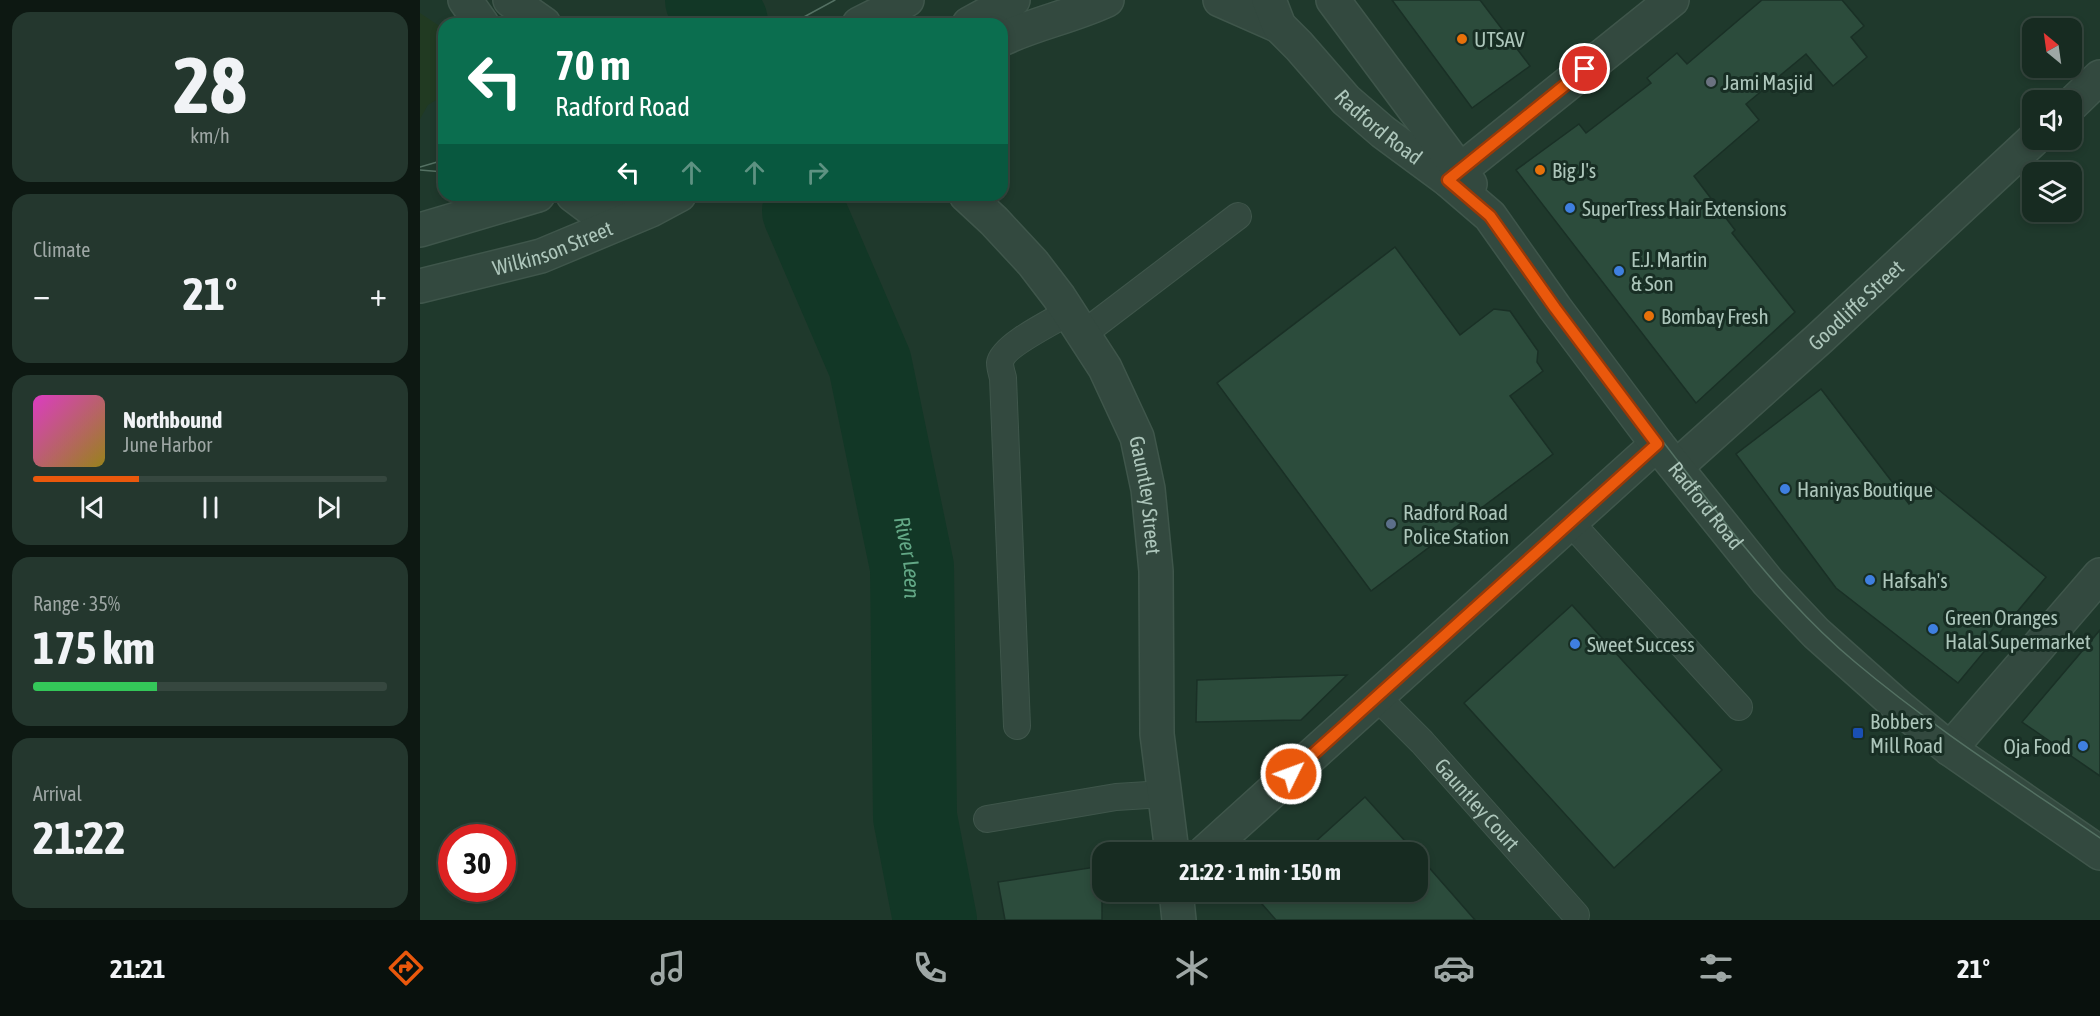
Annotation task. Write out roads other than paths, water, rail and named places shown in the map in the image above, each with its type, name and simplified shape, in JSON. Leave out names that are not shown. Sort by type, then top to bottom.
[{"type":"street","points":[[465,0],[478,18]]},
{"type":"street","points":[[510,0],[536,18]]},
{"type":"street","points":[[871,18],[907,0]]},
{"type":"street","points":[[980,18],[1013,0]]},
{"type":"street","points":[[1008,36],[1084,11],[1107,0]]},
{"type":"street","points":[[1220,0],[1274,13]]},
{"type":"street","name":"Radford Road","points":[[1333,0],[1454,175],[1490,216],[1555,308],[1768,582],[1816,633],[1950,749],[2100,853]]},
{"type":"street","points":[[1454,175],[1672,0]]},
{"type":"street","name":"Radford Road","points":[[1274,13],[1346,100],[1383,132],[1454,175]]},
{"type":"street","points":[[2082,94],[2100,77]]},
{"type":"street","name":"Goodliffe Street","points":[[1216,842],[1570,522],[1667,455],[1820,338],[2022,150]]},
{"type":"street","points":[[420,230],[518,201]]},
{"type":"street","points":[[581,201],[594,210],[629,201]]},
{"type":"street","name":"Wilkinson Street","points":[[420,286],[541,256],[668,201]]},
{"type":"street","name":"Gauntley Street","points":[[972,201],[1032,262],[1076,323],[1105,368],[1137,437],[1148,489],[1156,571],[1157,734],[1171,842]]},
{"type":"street","points":[[1950,749],[2100,575]]},
{"type":"street","points":[[1177,902],[1179,920]]},
{"type":"lane","points":[[1017,726],[1000,362],[1005,352],[1024,338],[1076,323],[1238,216]]},
{"type":"lane","points":[[1570,522],[1739,707]]},
{"type":"lane","name":"Gauntley Court","points":[[1377,697],[1422,742],[1576,915]]},
{"type":"lane","points":[[987,819],[1116,796],[1164,794]]},
{"type":"waterway","name":"River Leen","points":[[707,0],[723,18]]},
{"type":"waterway","name":"River Leen","points":[[804,211],[870,364],[912,567],[915,817],[935,920]]},
{"type":"tram line","points":[[802,18],[835,0]]},
{"type":"tram line","points":[[420,167],[438,162]]},
{"type":"tram line","points":[[420,170],[438,172]]},
{"type":"tram line","points":[[1490,216],[1730,529],[1805,615],[1855,662],[1914,709],[2100,838]]},
{"type":"place","name":"UTSAV","points":[[1462,39]]},
{"type":"place","name":"Jami Masjid","points":[[1711,82]]},
{"type":"place","name":"Big J's","points":[[1540,170]]},
{"type":"place","name":"SuperTress Hair Extensions","points":[[1570,208]]},
{"type":"place","name":"E.J. Martin & Son","points":[[1619,271]]},
{"type":"place","name":"Bombay Fresh","points":[[1649,316]]},
{"type":"place","name":"Haniyas Boutique","points":[[1785,489]]},
{"type":"place","name":"Radford Road Police Station","points":[[1391,524]]},
{"type":"place","name":"Hafsah's","points":[[1870,580]]},
{"type":"place","name":"Green Oranges Halal Supermarket","points":[[1933,629]]},
{"type":"place","name":"Sweet Success","points":[[1575,644]]},
{"type":"place","name":"Bobbers Mill Road","points":[[1858,733]]},
{"type":"place","name":"Oja Food","points":[[2083,746]]}]
